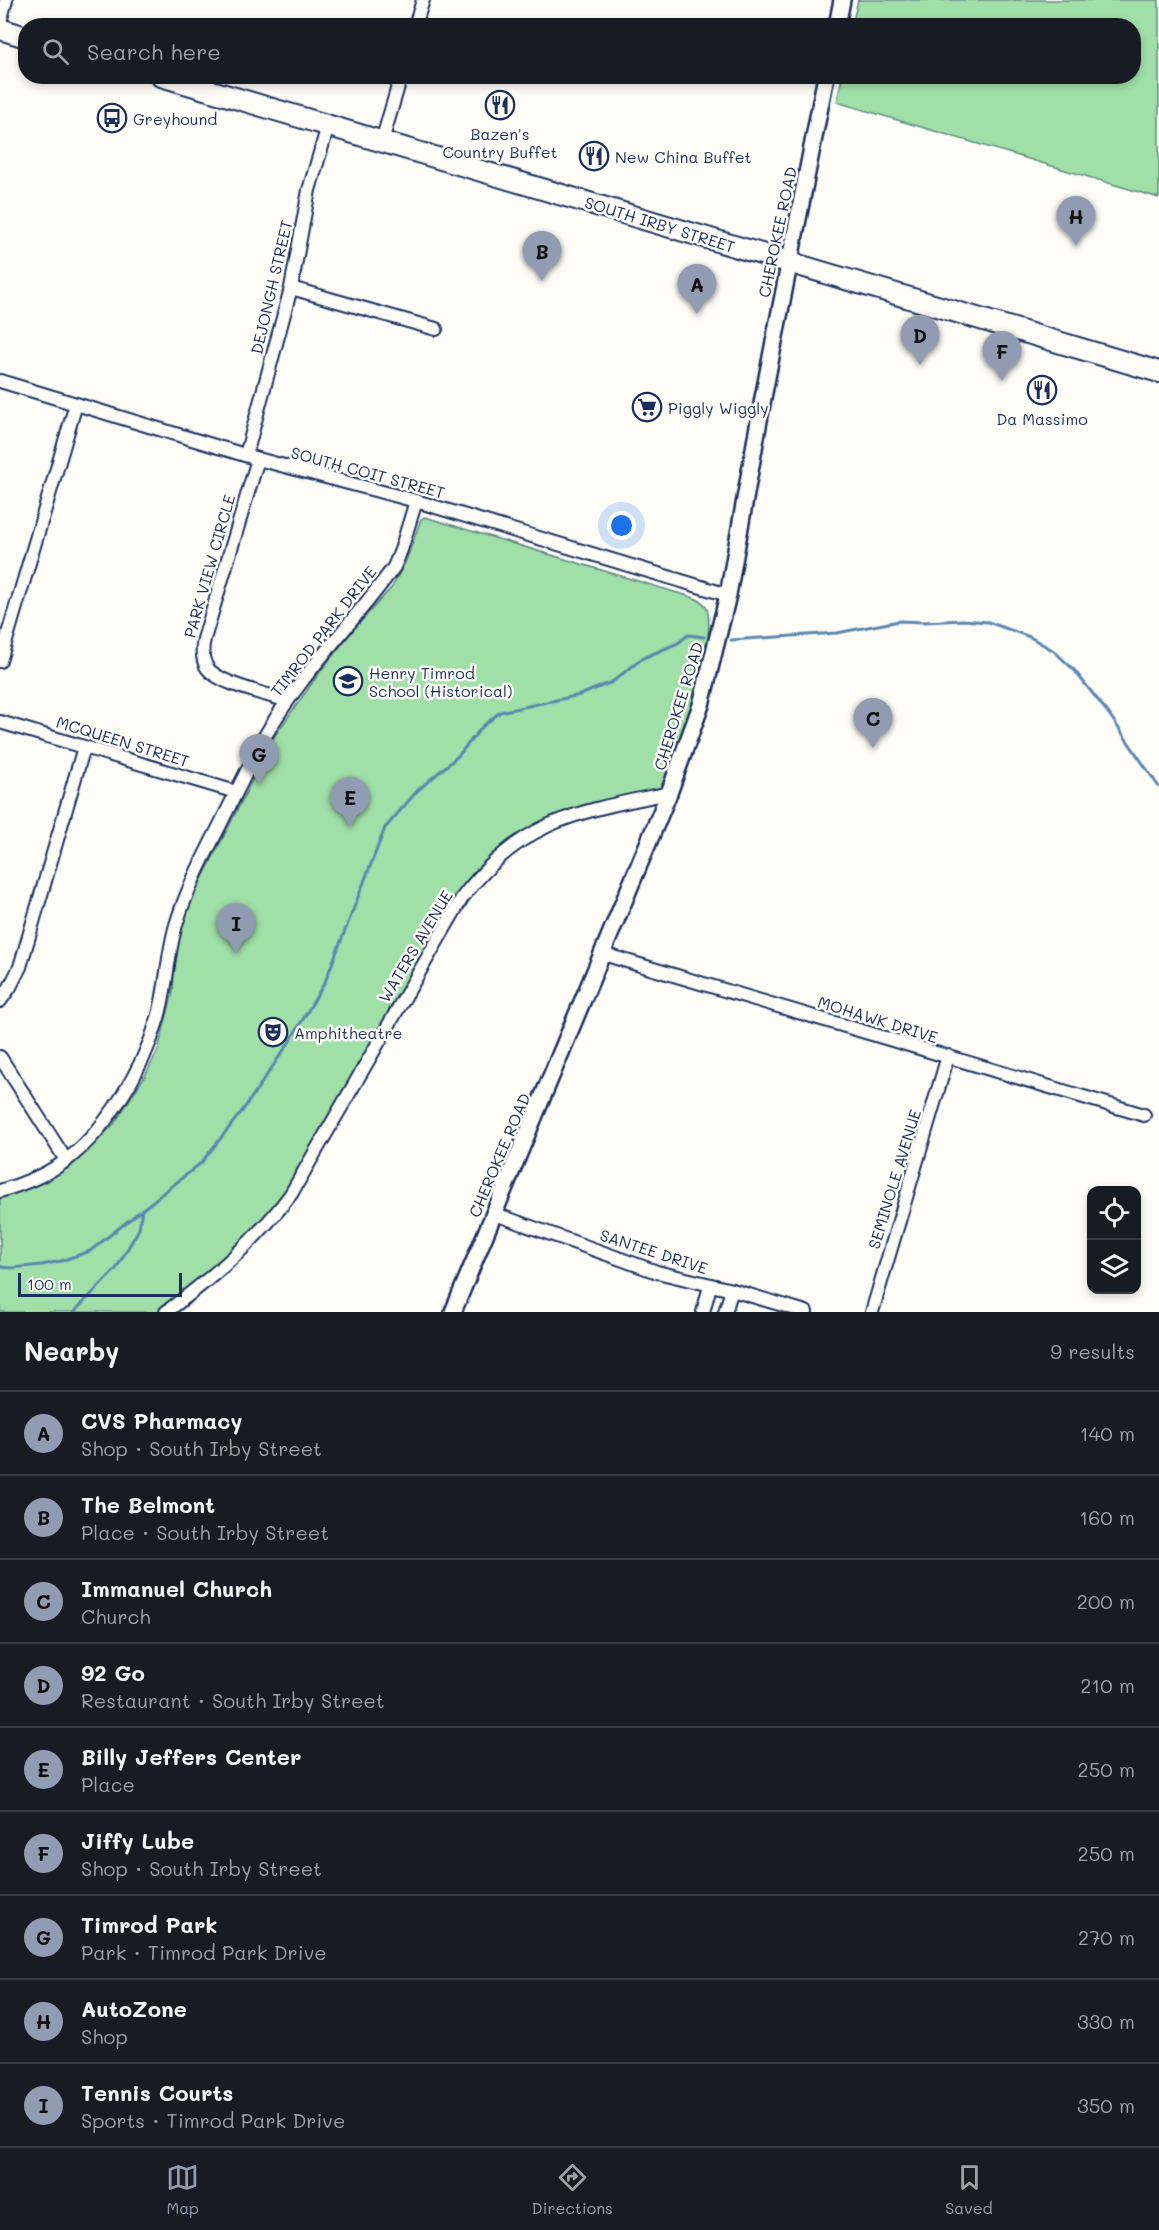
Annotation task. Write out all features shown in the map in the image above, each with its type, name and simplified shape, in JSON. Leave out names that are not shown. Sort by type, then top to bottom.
[{"type":"main road","points":[[0,29],[18,35]]},
{"type":"main road","name":"SOUTH IRBY STREET","points":[[188,84],[1159,372]]},
{"type":"street","points":[[0,22],[6,0]]},
{"type":"street","points":[[417,18],[423,0]]},
{"type":"street","points":[[839,18],[842,0]]},
{"type":"street","points":[[382,141],[398,84]]},
{"type":"street","name":"CHEROKEE ROAD","points":[[453,1312],[669,793],[701,705],[728,595],[824,84]]},
{"type":"street","name":"DEJONGH STREET","points":[[252,457],[291,288],[309,190],[328,126]]},
{"type":"street","points":[[291,288],[436,329]]},
{"type":"street","name":"SOUTH COIT STREET","points":[[0,381],[252,457],[416,501],[728,595]]},
{"type":"street","points":[[0,661],[76,404]]},
{"type":"street","name":"PARK VIEW CIRCLE","points":[[252,457],[204,639],[204,659],[208,669],[217,677],[287,701]]},
{"type":"street","name":"TIMROD PARK DRIVE","points":[[0,1191],[36,1177],[66,1160],[90,1138],[129,1083],[149,1045],[164,996],[175,926],[191,883],[265,736],[287,701],[308,671],[394,567],[409,529],[416,501]]},
{"type":"street","name":"MCQUEEN STREET","points":[[0,722],[236,792]]},
{"type":"street","points":[[0,1001],[20,967],[84,747]]},
{"type":"street","name":"WATERS AVENUE","points":[[166,1312],[236,1256],[265,1227],[285,1201],[451,916],[470,887],[495,860],[536,831],[558,820],[577,813],[669,793]]},
{"type":"street","name":"MOHAWK DRIVE","points":[[603,954],[1144,1115]]},
{"type":"street","name":"SEMINOLE AVENUE","points":[[872,1312],[948,1056]]},
{"type":"street","points":[[0,1057],[66,1160]]},
{"type":"street","name":"SANTEE DRIVE","points":[[495,1214],[657,1272],[732,1290],[806,1312]]},
{"type":"street","points":[[703,1312],[710,1286]]},
{"type":"street","points":[[725,1312],[732,1290]]},
{"type":"green space","points":[[858,0],[1159,0],[1159,198],[837,102],[841,84],[1141,84],[1141,18],[854,18]]},
{"type":"green space","points":[[425,517],[689,596],[705,605],[709,622],[705,663],[698,696],[662,791],[550,819],[475,876],[297,1179],[266,1220],[220,1266],[159,1312],[0,1312],[0,1196],[17,1193],[72,1166],[114,1124],[145,1076],[158,1050],[173,992],[175,957],[186,912],[203,877],[276,734],[320,672],[354,629],[392,587],[406,561],[421,519]]},
{"type":"waterway","points":[[731,640],[837,633],[899,621],[988,622],[1030,637],[1054,651],[1074,670],[1109,714],[1159,787]]},
{"type":"waterway","points":[[0,1267],[42,1265],[90,1251],[201,1163],[243,1110],[290,1041],[325,982],[385,828],[418,790],[458,756],[482,727],[500,712],[580,695],[612,682],[643,658],[678,643],[688,635],[704,637]]},
{"type":"waterway","points":[[74,1312],[116,1269],[139,1229],[142,1209]]},
{"type":"place","name":"Bazen's Country Buffet","points":[[500,105]]},
{"type":"place","name":"Greyhound","points":[[112,118]]},
{"type":"place","name":"New China Buffet","points":[[594,156]]},
{"type":"place","name":"AutoZone","points":[[1076,246]]},
{"type":"place","name":"The Belmont","points":[[542,281]]},
{"type":"place","name":"CVS Pharmacy","points":[[697,314]]},
{"type":"place","name":"92 Go","points":[[920,365]]},
{"type":"place","name":"Jiffy Lube","points":[[1002,381]]},
{"type":"place","name":"Da Massimo","points":[[1042,390]]},
{"type":"place","name":"Piggly Wiggly","points":[[647,407]]},
{"type":"place","name":"Henry Timrod School (Historical)","points":[[348,681]]},
{"type":"place","name":"Immanuel Church","points":[[873,748]]},
{"type":"place","name":"Timrod Park","points":[[259,784]]},
{"type":"place","name":"Billy Jeffers Center","points":[[350,827]]},
{"type":"place","name":"Tennis Courts","points":[[236,953]]},
{"type":"place","name":"Amphitheatre","points":[[273,1032]]}]
